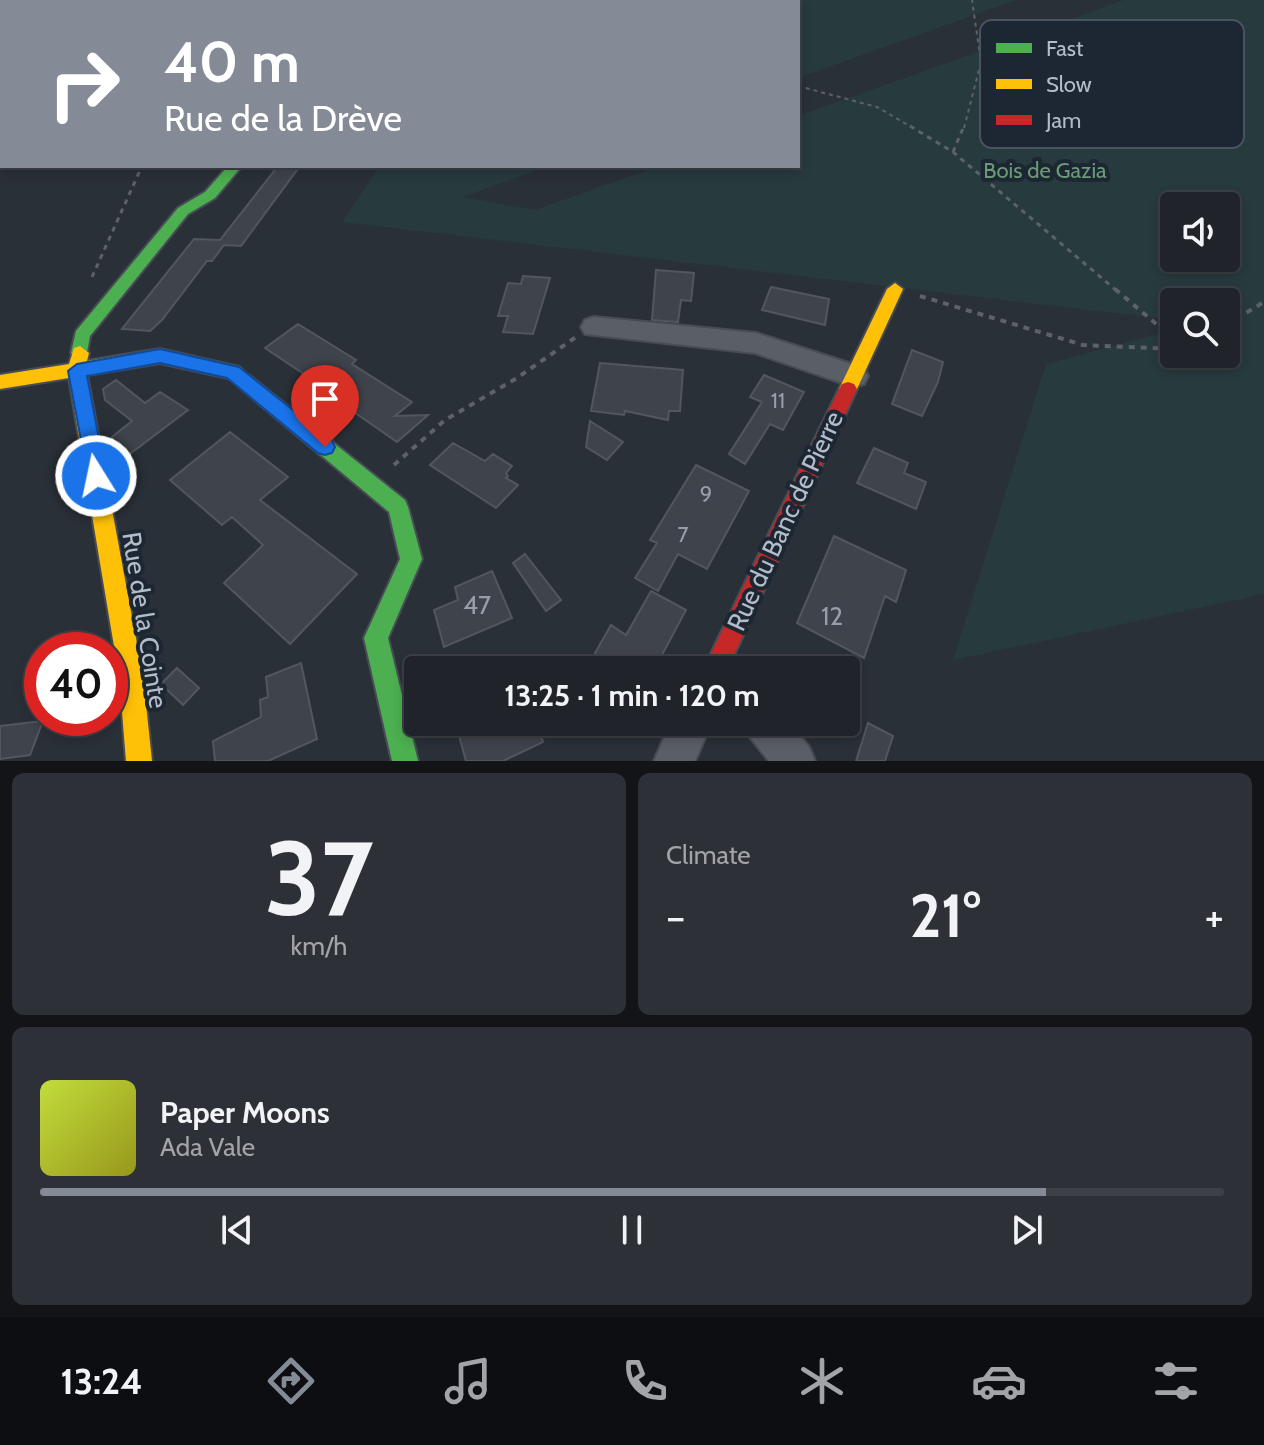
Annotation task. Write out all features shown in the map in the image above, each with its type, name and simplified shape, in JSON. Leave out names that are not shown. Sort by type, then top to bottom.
[{"type":"street","name":"Rue de la Cointe","points":[[139,761],[131,676],[77,371],[82,335],[183,211],[210,195],[233,168]]},
{"type":"street","name":"Rue du Banc de Pierre","points":[[724,656],[895,289]]},
{"type":"street","name":"Rue du Banc de Pierre","points":[[594,327],[756,343],[854,376]]},
{"type":"street","points":[[0,382],[160,356],[233,372],[398,507],[411,559],[376,638],[405,761]]},
{"type":"street","points":[[674,761],[686,736]]},
{"type":"street","points":[[774,736],[795,761]]},
{"type":"path","points":[[972,0],[980,55]]},
{"type":"path","points":[[953,152],[961,138],[980,66]]},
{"type":"path","points":[[800,87],[877,107],[953,152],[1160,327]]},
{"type":"path","points":[[88,287],[141,168]]},
{"type":"path","points":[[895,289],[1083,345],[1160,348]]},
{"type":"path","points":[[1240,317],[1264,302]]},
{"type":"path","points":[[371,485],[445,420],[517,378],[566,342],[594,327]]},
{"type":"green space","points":[[800,0],[1016,0],[800,77]]},
{"type":"green space","name":"Bois de Gazia","points":[[1124,0],[1264,0],[1264,594],[953,660],[1046,364],[1160,334],[1160,368],[1240,368],[1240,288],[1160,288],[1160,318],[342,222],[379,168],[543,168],[462,197],[535,210],[653,168],[800,168],[800,115],[980,51],[980,148],[1244,148],[1244,20],[1068,20]]},
{"type":"building","points":[[276,168],[299,168],[241,246],[224,245],[212,261],[207,261],[150,331],[122,329],[194,239],[220,240]]},
{"type":"building","points":[[656,270],[694,273],[691,301],[681,300],[678,322],[652,320]]},
{"type":"building","points":[[523,276],[550,278],[533,334],[503,332],[508,316],[498,316],[508,283],[521,284]]},
{"type":"building","points":[[771,287],[829,299],[825,325],[762,310]]},
{"type":"building","points":[[298,324],[356,360],[352,364],[412,402],[395,416],[428,415],[397,442],[341,403],[344,401],[265,348]]},
{"type":"building","points":[[912,350],[943,362],[938,382],[922,416],[892,404]]},
{"type":"building","points":[[600,363],[683,370],[680,411],[669,411],[668,420],[625,411],[624,415],[591,411]]},
{"type":"building","points":[[764,375],[804,392],[783,430],[770,424],[745,464],[729,454],[762,402],[750,397]]},
{"type":"building","points":[[116,380],[145,403],[160,392],[188,410],[122,460],[116,455],[112,437],[132,421],[105,400],[103,389]]},
{"type":"building","points":[[590,421],[623,442],[607,460],[586,447]]},
{"type":"building","points":[[230,432],[288,477],[260,500],[357,574],[290,644],[224,583],[263,545],[232,517],[222,525],[170,480]]},
{"type":"building","points":[[453,443],[485,461],[493,454],[512,466],[506,478],[518,485],[496,508],[430,465]]},
{"type":"building","points":[[874,448],[908,463],[904,473],[926,482],[916,509],[857,483]]},
{"type":"building","points":[[696,465],[749,491],[707,569],[678,554],[658,591],[635,578],[657,543],[650,540]]},
{"type":"building","points":[[834,536],[906,570],[896,602],[885,596],[864,658],[797,623]]},
{"type":"building","points":[[525,554],[561,600],[546,611],[513,563]]},
{"type":"building","points":[[492,571],[512,618],[444,647],[434,610],[458,600],[455,587]]},
{"type":"building","points":[[651,591],[686,610],[661,656],[600,656],[595,653],[611,625],[626,635]]},
{"type":"building","points":[[301,663],[317,739],[268,761],[215,761],[213,741],[261,717],[260,700],[268,697],[266,677]]},
{"type":"building","points":[[177,668],[199,688],[183,705],[161,684]]},
{"type":"building","points":[[24,723],[24,736],[37,736],[30,755],[0,759],[0,726]]},
{"type":"building","points":[[868,723],[893,736],[885,761],[856,761]]},
{"type":"building","points":[[459,736],[541,736],[543,742],[503,761],[466,761]]},
{"type":"traffic: fast","points":[[80,353],[82,335],[183,211],[210,195],[233,168]]},
{"type":"traffic: fast","points":[[244,381],[398,507],[411,559],[376,638],[405,761]]},
{"type":"traffic: slow","points":[[848,389],[895,289]]},
{"type":"traffic: slow","points":[[80,353],[77,371],[131,676],[139,761]]},
{"type":"traffic: slow","points":[[0,382],[160,356],[233,372],[244,381]]},
{"type":"traffic: jam","points":[[722,656],[848,389]]},
{"type":"route","points":[[96,476],[77,371],[160,356],[233,372],[325,447]]}]
